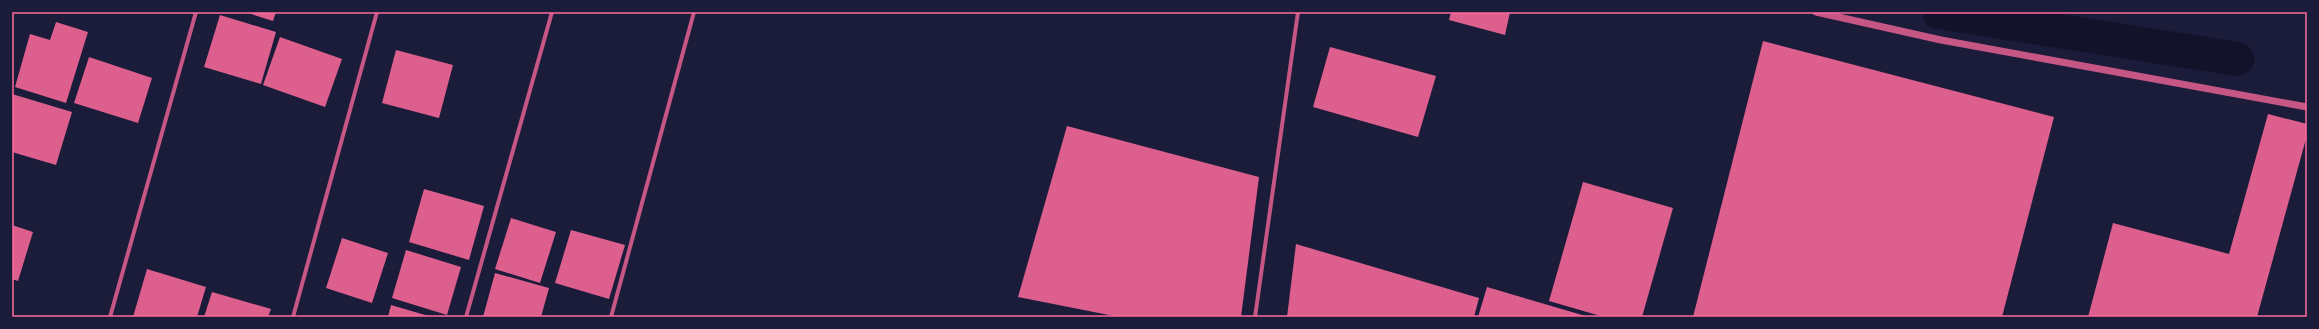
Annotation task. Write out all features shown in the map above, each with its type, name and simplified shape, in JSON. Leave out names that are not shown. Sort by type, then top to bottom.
[{"type":"street","points":[[110,317],[196,12]]},
{"type":"street","points":[[293,317],[377,12]]},
{"type":"street","points":[[466,317],[552,12]]},
{"type":"street","points":[[611,317],[694,12]]},
{"type":"street","points":[[1255,317],[1298,12]]},
{"type":"street","points":[[1816,12],[1941,40],[2307,107]]},
{"type":"building","points":[[245,12],[276,12],[273,21]]},
{"type":"building","points":[[1451,12],[1510,12],[1505,35],[1449,20]]},
{"type":"building","points":[[220,15],[276,32],[261,84],[204,67]]},
{"type":"building","points":[[56,22],[88,32],[66,103],[15,87],[30,34],[50,40]]},
{"type":"building","points":[[280,37],[342,59],[325,107],[263,85]]},
{"type":"building","points":[[1763,41],[2054,117],[2002,317],[1693,317]]},
{"type":"building","points":[[1330,47],[1436,76],[1418,137],[1313,107]]},
{"type":"building","points":[[396,50],[453,65],[439,118],[382,103]]},
{"type":"building","points":[[89,57],[152,78],[138,123],[74,103]]},
{"type":"building","points":[[12,94],[72,112],[56,165],[12,152]]},
{"type":"building","points":[[2268,114],[2307,124],[2307,135],[2257,317],[2088,317],[2113,223],[2229,254]]},
{"type":"building","points":[[1067,126],[1259,177],[1241,317],[1119,317],[1018,297]]},
{"type":"building","points":[[1583,182],[1673,208],[1642,317],[1604,317],[1549,301]]},
{"type":"building","points":[[424,189],[484,206],[469,260],[409,242]]},
{"type":"building","points":[[511,218],[556,232],[540,283],[495,269]]},
{"type":"building","points":[[12,225],[33,232],[18,281],[12,279]]},
{"type":"building","points":[[571,230],[625,245],[609,299],[555,283]]},
{"type":"building","points":[[342,238],[388,253],[372,303],[326,288]]},
{"type":"building","points":[[1296,244],[1479,298],[1474,317],[1287,317]]},
{"type":"building","points":[[406,250],[461,267],[447,315],[392,298]]},
{"type":"building","points":[[147,269],[206,287],[197,317],[133,317]]},
{"type":"building","points":[[495,273],[549,288],[541,317],[483,317]]},
{"type":"building","points":[[1487,287],[1589,317],[1478,317]]},
{"type":"building","points":[[212,292],[271,309],[268,317],[204,317]]},
{"type":"building","points":[[391,305],[432,317],[388,317]]},
{"type":"waterway","points":[[1939,12],[2237,59]]}]
